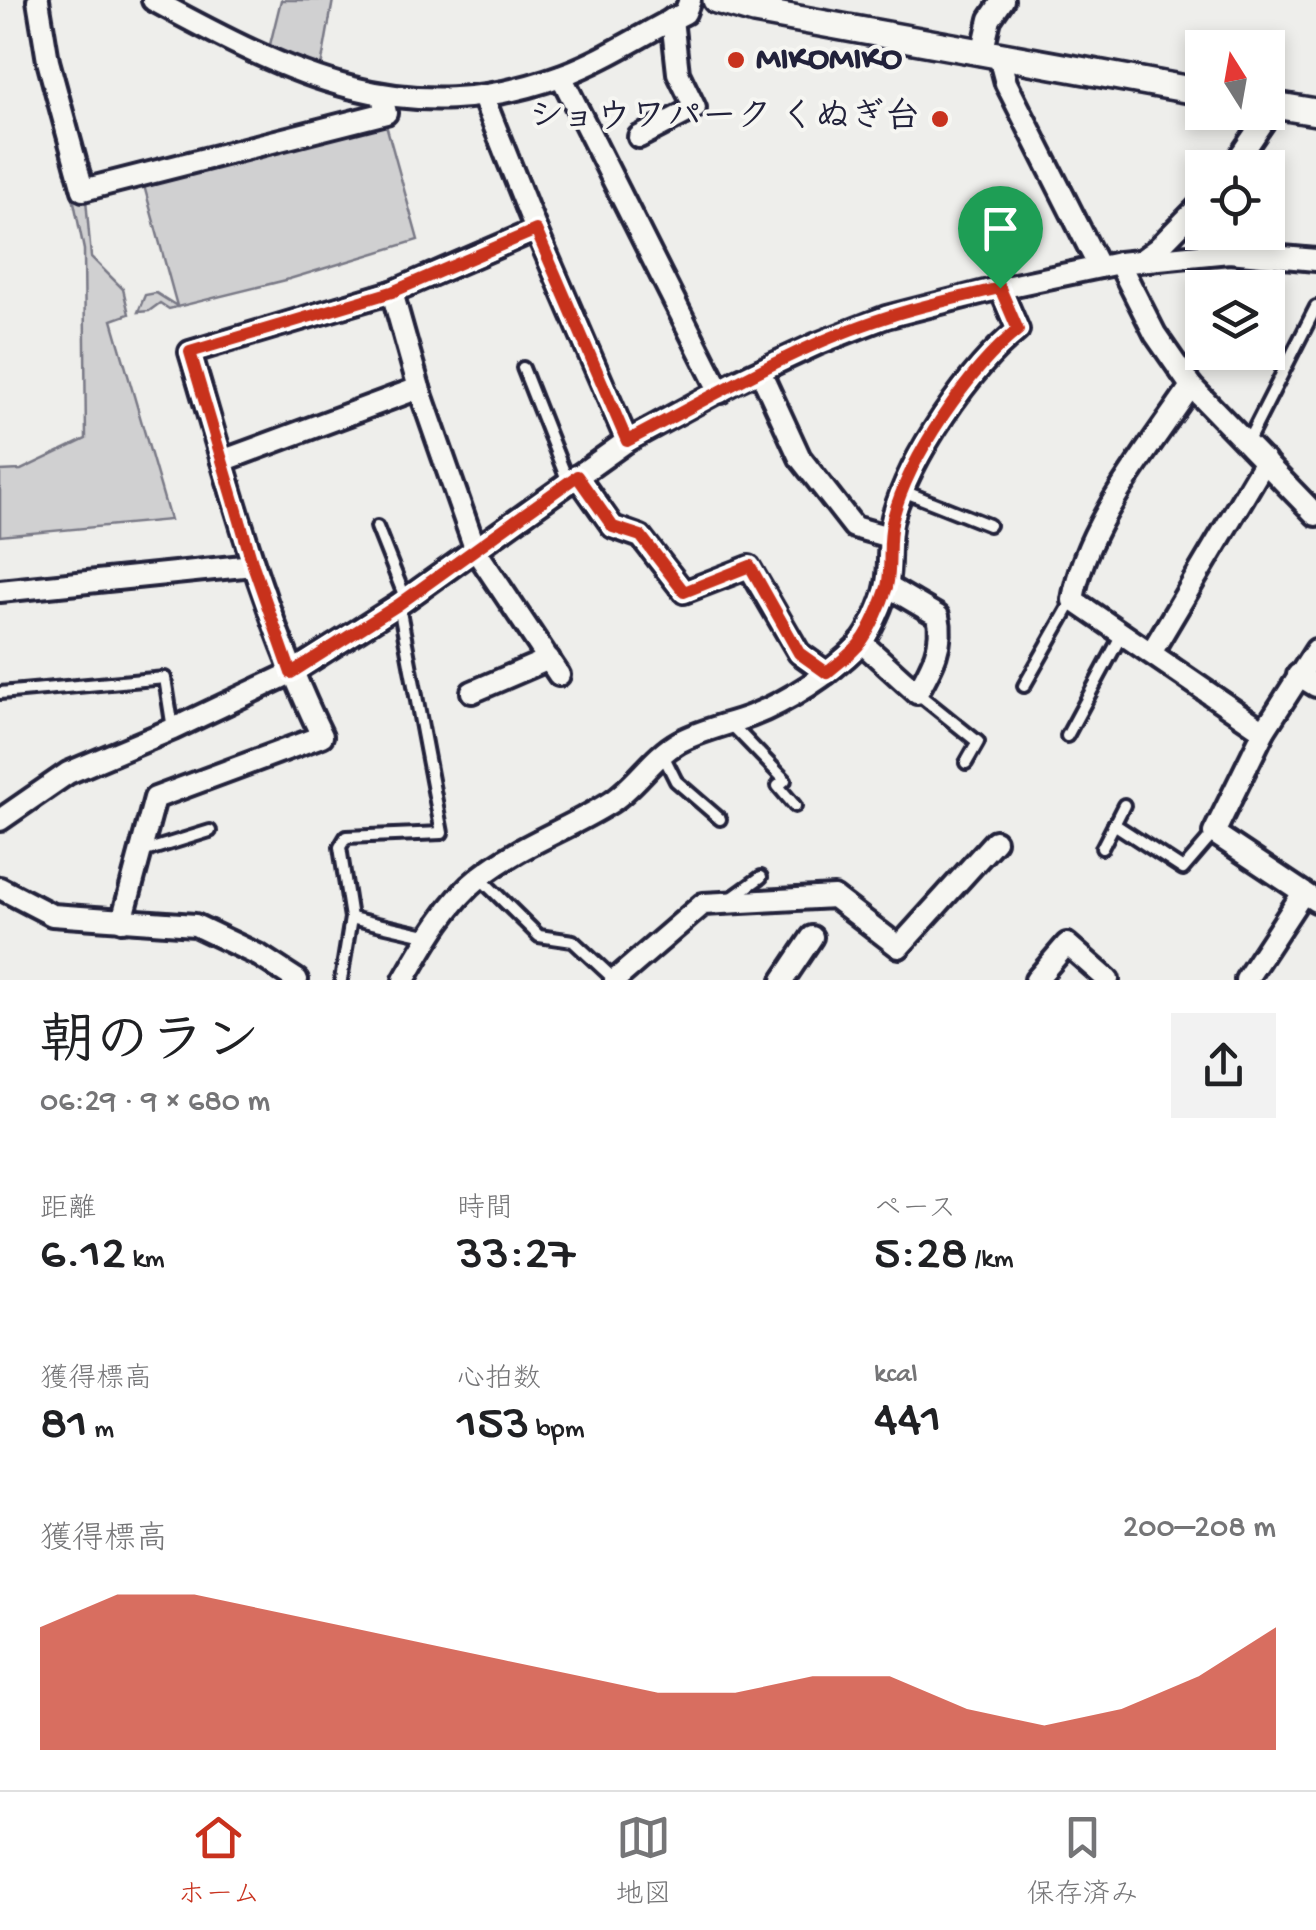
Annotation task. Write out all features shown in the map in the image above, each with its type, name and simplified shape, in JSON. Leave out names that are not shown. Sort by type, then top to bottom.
[{"type":"street","points":[[38,0],[48,61],[82,190],[386,113],[382,96]]},
{"type":"street","points":[[154,0],[293,72],[382,96],[483,96],[561,76],[685,13],[690,0]]},
{"type":"street","points":[[716,0],[754,11],[1185,89]]},
{"type":"street","points":[[1003,0],[990,19],[991,55],[1109,265],[1191,386],[1316,515]]},
{"type":"street","points":[[639,137],[695,108],[678,73],[672,19]]},
{"type":"street","points":[[561,76],[720,392]]},
{"type":"street","points":[[483,96],[627,441]]},
{"type":"street","points":[[1285,106],[1316,112]]},
{"type":"street","points":[[1141,260],[1185,220]]},
{"type":"street","points":[[122,921],[155,798],[322,736],[291,673],[253,565],[190,352],[392,292],[536,230]]},
{"type":"street","points":[[0,820],[68,774],[173,730],[291,673],[476,551],[627,441],[760,371],[886,317],[1000,288],[1141,260],[1229,252],[1316,260]]},
{"type":"street","points":[[404,980],[462,893],[480,877],[520,850],[615,800],[662,752],[683,740],[754,715],[827,673],[862,642],[887,586],[889,537],[903,490],[963,388],[993,350],[1018,330],[1000,288]]},
{"type":"street","points":[[392,292],[419,388],[476,551],[554,667],[472,692]]},
{"type":"street","points":[[760,371],[800,458],[832,500],[854,527],[889,537]]},
{"type":"street","points":[[1191,386],[1108,512],[1077,573],[1073,600],[1264,731]]},
{"type":"street","points":[[222,461],[419,388]]},
{"type":"street","points":[[1151,653],[1265,462]]},
{"type":"street","points":[[572,480],[613,527],[641,536],[684,592],[750,566],[799,653],[827,673]]},
{"type":"street","points":[[0,591],[253,565]]},
{"type":"street","points":[[862,642],[917,693],[931,668],[942,634],[938,616],[887,586]]},
{"type":"street","points":[[1246,980],[1310,897],[1214,834],[1264,731],[1307,680],[1316,650]]},
{"type":"street","points":[[615,980],[703,904],[834,897],[899,947],[996,842]]},
{"type":"street","points":[[0,888],[52,915],[196,924],[298,980]]},
{"type":"street","points":[[783,980],[812,937]]},
{"type":"street","points":[[1036,980],[1067,944],[1108,980]]},
{"type":"lane","points":[[1246,444],[1316,306]]},
{"type":"lane","points":[[523,368],[572,480]]},
{"type":"lane","points":[[903,490],[989,526]]},
{"type":"lane","points":[[342,980],[351,918],[340,847],[346,838],[442,833],[402,602],[378,527]]},
{"type":"lane","points":[[1024,686],[1073,600]]},
{"type":"lane","points":[[1067,736],[1122,634]]},
{"type":"lane","points":[[0,694],[165,678],[173,730]]},
{"type":"lane","points":[[917,693],[978,742],[966,763]]},
{"type":"lane","points":[[730,723],[785,780],[778,786],[794,806]]},
{"type":"lane","points":[[662,752],[676,781],[720,818]]},
{"type":"lane","points":[[1102,848],[1124,805]]},
{"type":"lane","points":[[1114,824],[1183,870],[1214,834]]},
{"type":"lane","points":[[139,854],[210,831]]},
{"type":"lane","points":[[480,877],[539,936],[574,940],[615,980]]},
{"type":"lane","points":[[726,903],[761,877]]},
{"type":"lane","points":[[351,918],[432,936]]},
{"type":"shaded area","points":[[281,0],[333,0],[320,73],[268,53]]},
{"type":"shaded area","points":[[385,121],[418,240],[286,280],[169,309],[160,303],[149,311],[138,312],[145,295],[156,293],[177,306],[143,182]]},
{"type":"shaded area","points":[[73,197],[86,199],[91,257],[123,289],[129,314],[112,320],[170,520],[0,536],[0,471],[21,470],[86,439],[84,250]]},
{"type":"place","name":"MIKOMIKO","points":[[736,60]]},
{"type":"place","name":"ショウワパーク くぬぎ台","points":[[940,119]]},
{"type":"route","points":[[536,230],[627,441],[817,344],[886,317],[1000,288],[1018,330],[993,350],[935,431],[903,490],[894,516],[887,586],[872,621],[862,642],[827,673],[799,653],[750,566],[684,592],[641,536],[613,527],[577,476],[398,605],[291,673],[253,565],[190,352],[392,292],[536,230]]}]
